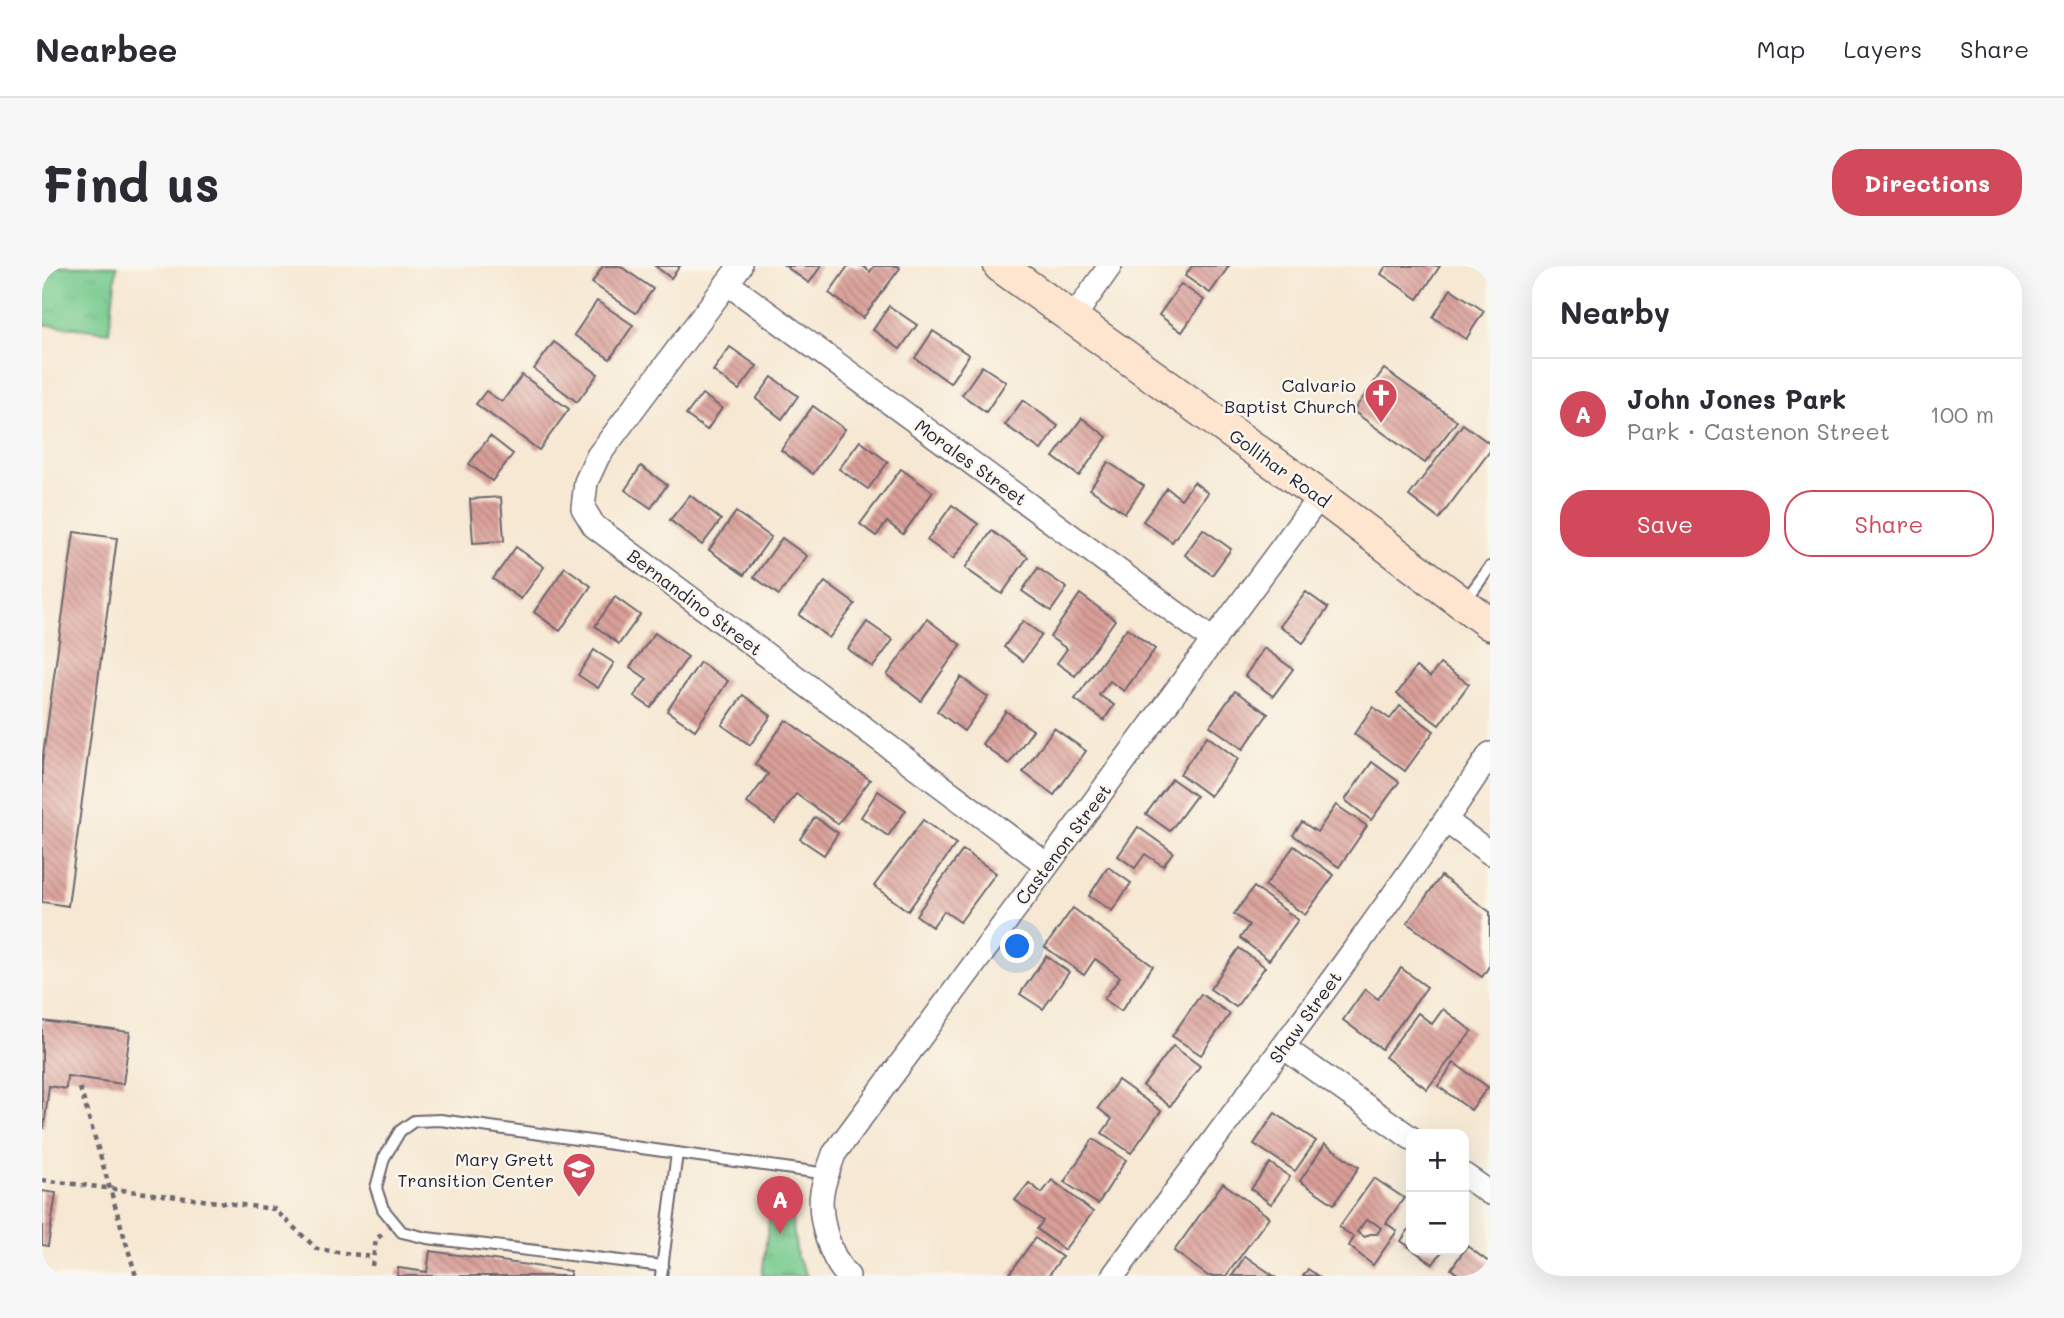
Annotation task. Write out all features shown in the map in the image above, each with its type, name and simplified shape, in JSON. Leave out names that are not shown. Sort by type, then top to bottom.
[{"type":"main road","name":"Gollihar Road","points":[[1000,266],[1320,496],[1490,624]]},
{"type":"street","points":[[1073,318],[1110,266]]},
{"type":"street","name":"Morales Street","points":[[734,275],[1214,641]]},
{"type":"street","name":"Bernandino Street","points":[[734,275],[598,456],[586,482],[583,508],[594,526],[1047,865]]},
{"type":"street","name":"Castenon Street","points":[[848,1276],[840,1268],[824,1232],[822,1193],[834,1154],[1320,496]]},
{"type":"street","name":"Shaw Street","points":[[1118,1274],[1446,821],[1490,754]]},
{"type":"street","points":[[1446,821],[1490,853]]},
{"type":"street","points":[[1283,1047],[1406,1134]]},
{"type":"street","points":[[1469,1178],[1490,1193]]},
{"type":"lane","points":[[1463,604],[1490,567]]},
{"type":"lane","points":[[677,1153],[662,1271],[426,1238],[402,1232],[383,1209],[376,1188],[384,1158],[400,1131],[414,1121],[440,1120],[828,1174]]},
{"type":"path","points":[[80,1088],[136,1276]]},
{"type":"path","points":[[42,1180],[274,1209],[317,1249],[373,1257]]},
{"type":"path","points":[[372,1266],[376,1239],[397,1225]]},
{"type":"green space","points":[[42,266],[117,266],[109,332],[42,324]]},
{"type":"green space","points":[[770,1210],[791,1211],[797,1257],[807,1276],[762,1276]]},
{"type":"building","points":[[603,266],[620,266],[653,289],[636,313],[592,283]]},
{"type":"building","points":[[655,266],[680,266],[671,278]]},
{"type":"building","points":[[785,266],[821,266],[809,283]]},
{"type":"building","points":[[848,266],[863,266],[870,272],[874,266],[900,268],[863,318],[829,293]]},
{"type":"building","points":[[1192,266],[1229,266],[1210,293],[1185,276]]},
{"type":"building","points":[[1386,266],[1440,266],[1418,299],[1381,274]]},
{"type":"building","points":[[1181,284],[1204,300],[1182,332],[1159,315]]},
{"type":"building","points":[[1451,289],[1484,311],[1466,339],[1433,317]]},
{"type":"building","points":[[597,301],[633,325],[610,359],[574,335]]},
{"type":"building","points":[[889,306],[917,325],[900,349],[873,330]]},
{"type":"building","points":[[933,331],[969,355],[950,383],[915,358]]},
{"type":"building","points":[[554,342],[598,374],[577,402],[534,369]]},
{"type":"building","points":[[730,347],[757,366],[739,390],[713,371]]},
{"type":"building","points":[[982,366],[1006,382],[986,412],[962,395]]},
{"type":"building","points":[[1384,369],[1457,421],[1425,463],[1353,411]]},
{"type":"building","points":[[522,375],[569,409],[539,450],[476,404],[486,391],[502,402]]},
{"type":"building","points":[[772,377],[798,396],[782,419],[756,399]]},
{"type":"building","points":[[702,394],[722,408],[707,430],[686,415]]},
{"type":"building","points":[[1023,400],[1058,426],[1041,450],[1005,425]]},
{"type":"building","points":[[813,406],[845,429],[813,474],[781,450]]},
{"type":"building","points":[[1082,418],[1107,437],[1079,476],[1053,457]]},
{"type":"building","points":[[1463,424],[1490,444],[1490,451],[1439,519],[1409,496]]},
{"type":"building","points":[[490,436],[513,454],[492,481],[469,464]]},
{"type":"building","points":[[860,441],[888,462],[868,489],[839,469]]},
{"type":"building","points":[[1108,462],[1144,486],[1125,513],[1090,489]]},
{"type":"building","points":[[641,466],[667,485],[651,508],[625,490]]},
{"type":"building","points":[[901,469],[933,492],[903,534],[887,522],[876,536],[860,524]]},
{"type":"building","points":[[1194,482],[1208,493],[1172,542],[1143,521],[1167,488],[1181,499]]},
{"type":"building","points":[[690,495],[721,520],[702,545],[670,520]]},
{"type":"building","points":[[501,497],[504,541],[473,543],[470,499]]},
{"type":"building","points":[[952,505],[978,524],[953,559],[927,540]]},
{"type":"building","points":[[736,512],[771,537],[744,575],[709,550]]},
{"type":"building","points":[[1203,529],[1231,549],[1212,575],[1185,555]]},
{"type":"building","points":[[992,531],[1028,557],[1002,594],[965,568]]},
{"type":"building","points":[[74,532],[117,538],[68,906],[42,902],[42,763]]},
{"type":"building","points":[[782,538],[807,556],[779,595],[754,577]]},
{"type":"building","points":[[516,547],[544,567],[521,599],[493,579]]},
{"type":"building","points":[[565,567],[591,586],[560,631],[534,612]]},
{"type":"building","points":[[1038,568],[1067,588],[1051,611],[1022,591]]},
{"type":"building","points":[[825,582],[855,604],[829,638],[799,615]]},
{"type":"building","points":[[1306,592],[1328,608],[1303,643],[1280,626]]},
{"type":"building","points":[[1080,594],[1115,620],[1075,676],[1057,663],[1067,649],[1050,637]]},
{"type":"building","points":[[615,597],[640,615],[619,644],[595,626]]},
{"type":"building","points":[[927,619],[961,645],[921,701],[887,675]]},
{"type":"building","points":[[1023,621],[1042,635],[1023,661],[1004,647]]},
{"type":"building","points":[[867,622],[893,640],[873,667],[848,649]]},
{"type":"building","points":[[1127,628],[1155,649],[1124,691],[1110,681],[1099,695],[1114,705],[1104,720],[1075,699]]},
{"type":"building","points":[[655,633],[688,657],[651,708],[634,696],[647,679],[630,667]]},
{"type":"building","points":[[1264,648],[1293,669],[1273,696],[1245,676]]},
{"type":"building","points":[[594,650],[614,663],[598,688],[578,675]]},
{"type":"building","points":[[700,662],[728,681],[695,730],[667,711]]},
{"type":"building","points":[[1440,664],[1469,684],[1439,725],[1397,694],[1416,667],[1430,677]]},
{"type":"building","points":[[961,677],[988,697],[964,731],[937,711]]},
{"type":"building","points":[[1235,691],[1268,714],[1243,749],[1210,726]]},
{"type":"building","points":[[743,695],[771,716],[750,745],[722,725]]},
{"type":"building","points":[[1400,706],[1434,731],[1405,771],[1354,734],[1373,707],[1390,719]]},
{"type":"building","points":[[1006,711],[1033,730],[1009,764],[982,744]]},
{"type":"building","points":[[786,720],[870,780],[838,824],[796,794],[775,823],[747,803],[768,774],[755,764]]},
{"type":"building","points":[[1054,728],[1086,751],[1054,795],[1023,772]]},
{"type":"building","points":[[1207,736],[1238,759],[1210,796],[1180,774]]},
{"type":"building","points":[[1372,762],[1399,782],[1371,820],[1345,800]]},
{"type":"building","points":[[1172,779],[1196,796],[1170,831],[1146,814]]},
{"type":"building","points":[[878,791],[906,810],[888,836],[861,817]]},
{"type":"building","points":[[1336,805],[1367,826],[1339,867],[1293,835],[1302,822],[1317,832]]},
{"type":"building","points":[[815,817],[838,833],[824,855],[800,839]]},
{"type":"building","points":[[923,820],[956,844],[908,911],[874,886]]},
{"type":"building","points":[[1138,827],[1173,852],[1163,866],[1145,854],[1135,868],[1118,856]]},
{"type":"building","points":[[1294,846],[1334,875],[1305,915],[1265,886]]},
{"type":"building","points":[[963,850],[996,873],[960,922],[944,911],[932,927],[916,915]]},
{"type":"building","points":[[1108,867],[1131,883],[1112,911],[1089,896]]},
{"type":"building","points":[[1441,876],[1490,912],[1490,965],[1482,977],[1407,923]]},
{"type":"building","points":[[1254,887],[1298,920],[1269,960],[1240,938],[1249,925],[1234,914]]},
{"type":"building","points":[[1073,908],[1153,966],[1121,1011],[1104,999],[1120,977],[1095,959],[1084,975],[1045,947]]},
{"type":"building","points":[[1239,948],[1265,967],[1236,1007],[1210,989]]},
{"type":"building","points":[[1046,956],[1069,972],[1043,1009],[1020,994]]},
{"type":"building","points":[[1401,968],[1427,987],[1382,1049],[1343,1020],[1365,989],[1378,999]]},
{"type":"building","points":[[1201,994],[1230,1014],[1201,1055],[1172,1036]]},
{"type":"building","points":[[1443,1009],[1472,1031],[1427,1089],[1385,1057],[1418,1013],[1432,1024]]},
{"type":"building","points":[[42,1021],[130,1032],[123,1084],[67,1076],[66,1089],[49,1086],[44,1128],[42,1128]]},
{"type":"building","points":[[1173,1046],[1200,1066],[1170,1106],[1143,1086]]},
{"type":"building","points":[[1454,1063],[1488,1087],[1471,1110],[1438,1086]]},
{"type":"building","points":[[1118,1080],[1161,1111],[1131,1153],[1102,1133],[1112,1119],[1098,1108]]},
{"type":"building","points":[[1275,1113],[1316,1141],[1295,1171],[1254,1144]]},
{"type":"building","points":[[1093,1139],[1126,1160],[1098,1204],[1064,1182]]},
{"type":"building","points":[[1325,1144],[1359,1167],[1334,1204],[1300,1181]]},
{"type":"building","points":[[1270,1163],[1290,1177],[1271,1204],[1251,1189]]},
{"type":"building","points":[[1374,1178],[1404,1198],[1386,1223],[1397,1231],[1373,1265],[1349,1246],[1354,1237],[1339,1227]],"holes":[[[1366,1220],[1381,1228],[1377,1234],[1365,1237],[1357,1232]]]},
{"type":"building","points":[[1052,1180],[1093,1212],[1064,1250],[1037,1229],[1043,1221],[1015,1200],[1029,1183],[1042,1193]]},
{"type":"building","points":[[1223,1183],[1269,1217],[1226,1276],[1208,1276],[1174,1251]]},
{"type":"building","points":[[42,1191],[56,1193],[48,1246],[42,1245]]},
{"type":"building","points":[[1035,1238],[1062,1257],[1048,1276],[1008,1276]]},
{"type":"building","points":[[1469,1247],[1490,1263],[1490,1276],[1460,1276],[1451,1269],[1461,1255],[1469,1255]]},
{"type":"building","points":[[430,1251],[570,1271],[570,1276],[397,1276],[398,1268],[427,1272]]},
{"type":"building","points":[[1420,1255],[1439,1255],[1433,1264]]},
{"type":"building","points":[[1245,1256],[1274,1276],[1232,1276]]},
{"type":"building","points":[[1308,1269],[1318,1276],[1303,1276]]},
{"type":"place","name":"Calvario Baptist Church","points":[[1381,425]]},
{"type":"place","name":"Mary Grett Transition Center","points":[[579,1199]]},
{"type":"place","name":"John Jones Park","points":[[780,1234]]}]
